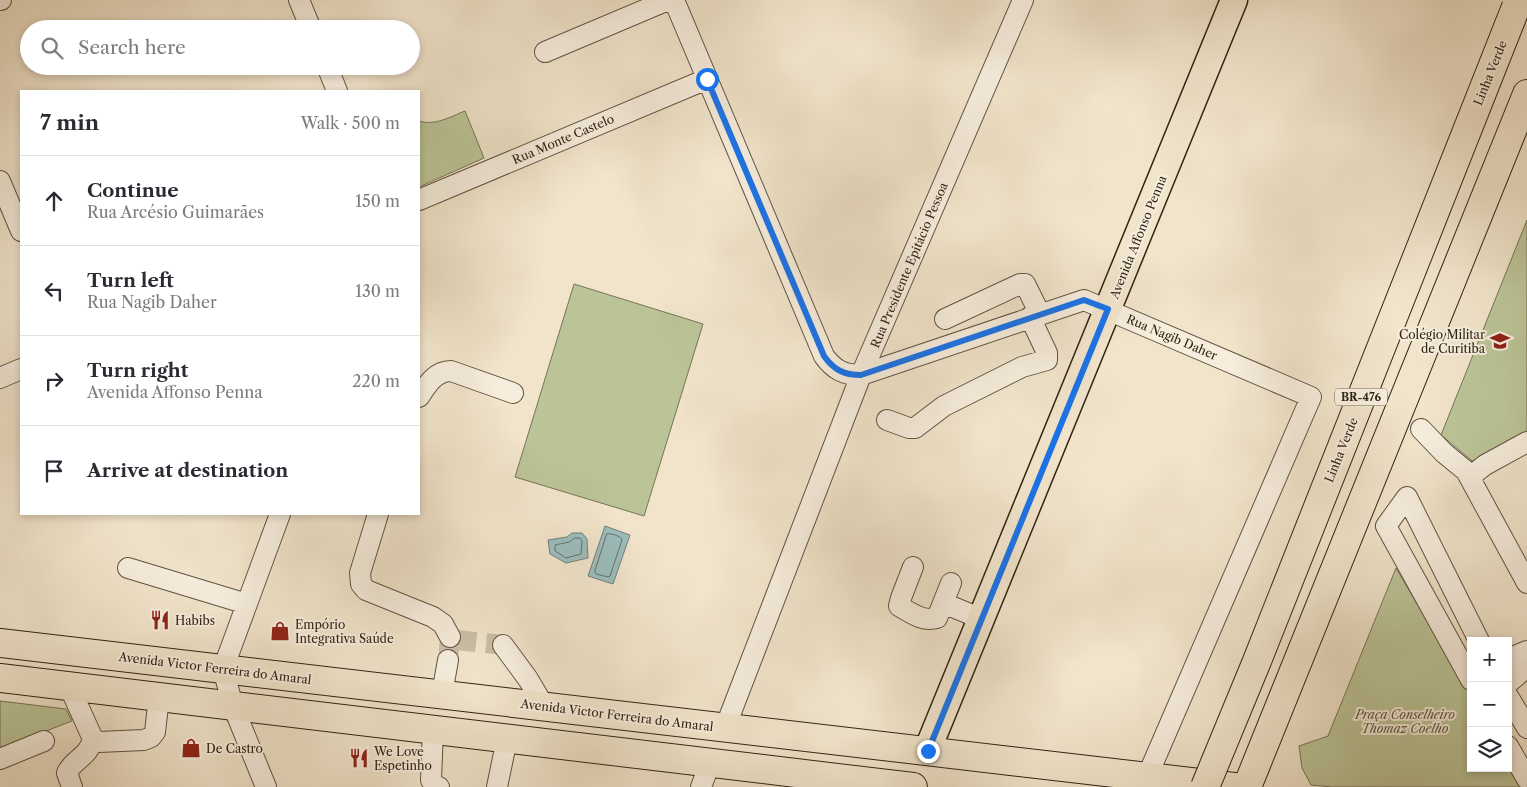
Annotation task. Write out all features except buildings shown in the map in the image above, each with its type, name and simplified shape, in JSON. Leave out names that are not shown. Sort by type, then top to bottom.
[{"type":"highway","name":"Linha Verde","points":[[1205,787],[1257,662],[1518,2]]},
{"type":"highway","points":[[1247,787],[1527,94]]},
{"type":"highway","name":"Avenida Victor Ferreira do Amaral","points":[[0,643],[1234,787]]},
{"type":"highway","points":[[0,678],[507,739],[705,775],[913,787]]},
{"type":"main road","name":"Avenida Affonso Penna","points":[[928,751],[1234,0]]},
{"type":"street","points":[[299,0],[307,20]]},
{"type":"street","points":[[545,52],[668,0]]},
{"type":"street","points":[[674,0],[824,356],[830,365],[839,372],[861,375]]},
{"type":"street","name":"Rua Presidente Epitácio Pessoa","points":[[725,728],[861,375],[1023,0]]},
{"type":"street","points":[[331,75],[337,90]]},
{"type":"street","name":"Rua Monte Castelo","points":[[420,200],[707,79]]},
{"type":"street","points":[[0,181],[20,229]]},
{"type":"street","points":[[888,420],[908,428],[915,428],[944,406],[1022,367],[1047,360],[1047,353],[1025,284],[1020,284],[945,319]]},
{"type":"street","name":"Rua Nagib Daher","points":[[861,375],[1084,300],[1311,396],[1147,777]]},
{"type":"street","points":[[0,378],[20,369]]},
{"type":"street","points":[[420,396],[430,381],[443,371],[451,371],[513,393]]},
{"type":"street","points":[[1421,429],[1461,466],[1470,477],[1527,583]]},
{"type":"street","points":[[1470,477],[1485,466],[1527,442]]},
{"type":"street","points":[[1467,673],[1386,526],[1407,497],[1477,637]]},
{"type":"street","points":[[266,787],[233,706],[223,669],[247,604],[276,515]]},
{"type":"street","points":[[378,515],[360,573],[361,584],[366,590],[434,617],[443,624],[450,637]]},
{"type":"street","points":[[913,567],[900,598],[899,606],[918,616],[930,620],[937,618],[951,583]]},
{"type":"street","points":[[128,568],[247,604]]},
{"type":"street","points":[[943,603],[982,619]]},
{"type":"street","points":[[503,645],[528,679],[544,706]]},
{"type":"street","points":[[1512,657],[1527,651]]},
{"type":"street","points":[[442,694],[448,660]]},
{"type":"street","points":[[1509,682],[1527,667]]},
{"type":"street","points":[[69,686],[93,740],[90,749],[69,768],[67,773],[72,787]]},
{"type":"street","points":[[93,740],[99,742],[144,740],[151,737],[155,732],[159,697]]},
{"type":"street","points":[[1512,703],[1527,728]]},
{"type":"street","points":[[434,730],[431,780],[434,785],[439,787]]},
{"type":"street","points":[[497,787],[507,739]]},
{"type":"street","points":[[0,759],[44,741]]},
{"type":"street","points":[[1512,753],[1527,778]]},
{"type":"green space","points":[[465,111],[484,158],[420,187],[420,121],[437,122]]},
{"type":"green space","points":[[1527,220],[1527,438],[1472,461],[1441,435]]},
{"type":"green space","points":[[574,284],[703,324],[644,516],[515,477]]},
{"type":"green space","name":"Praça Conselheiro Thomaz Coelho","points":[[1396,568],[1467,689],[1467,772],[1512,772],[1512,767],[1524,787],[1332,787],[1311,785],[1302,768],[1299,746],[1328,736]]},
{"type":"green space","points":[[0,701],[66,709],[72,721],[0,749]]},
{"type":"water","points":[[605,526],[630,535],[613,584],[588,576]]},
{"type":"water","points":[[572,533],[582,533],[587,539],[588,558],[566,563],[550,554],[548,540],[567,537]]},
{"type":"tunnel","points":[[448,660],[450,637],[457,640],[503,645]]},
{"type":"place","name":"Colégio Militar de Curitiba","points":[[1500,341]]},
{"type":"place","name":"Habibs","points":[[160,620]]},
{"type":"place","name":"Empório Integrativa Saúde","points":[[280,631]]},
{"type":"place","name":"De Castro","points":[[191,748]]},
{"type":"place","name":"We Love Espetinho","points":[[359,758]]},
{"type":"route","points":[[707,79],[824,356],[830,365],[839,372],[861,375],[1084,300],[1108,309],[928,751]]}]
